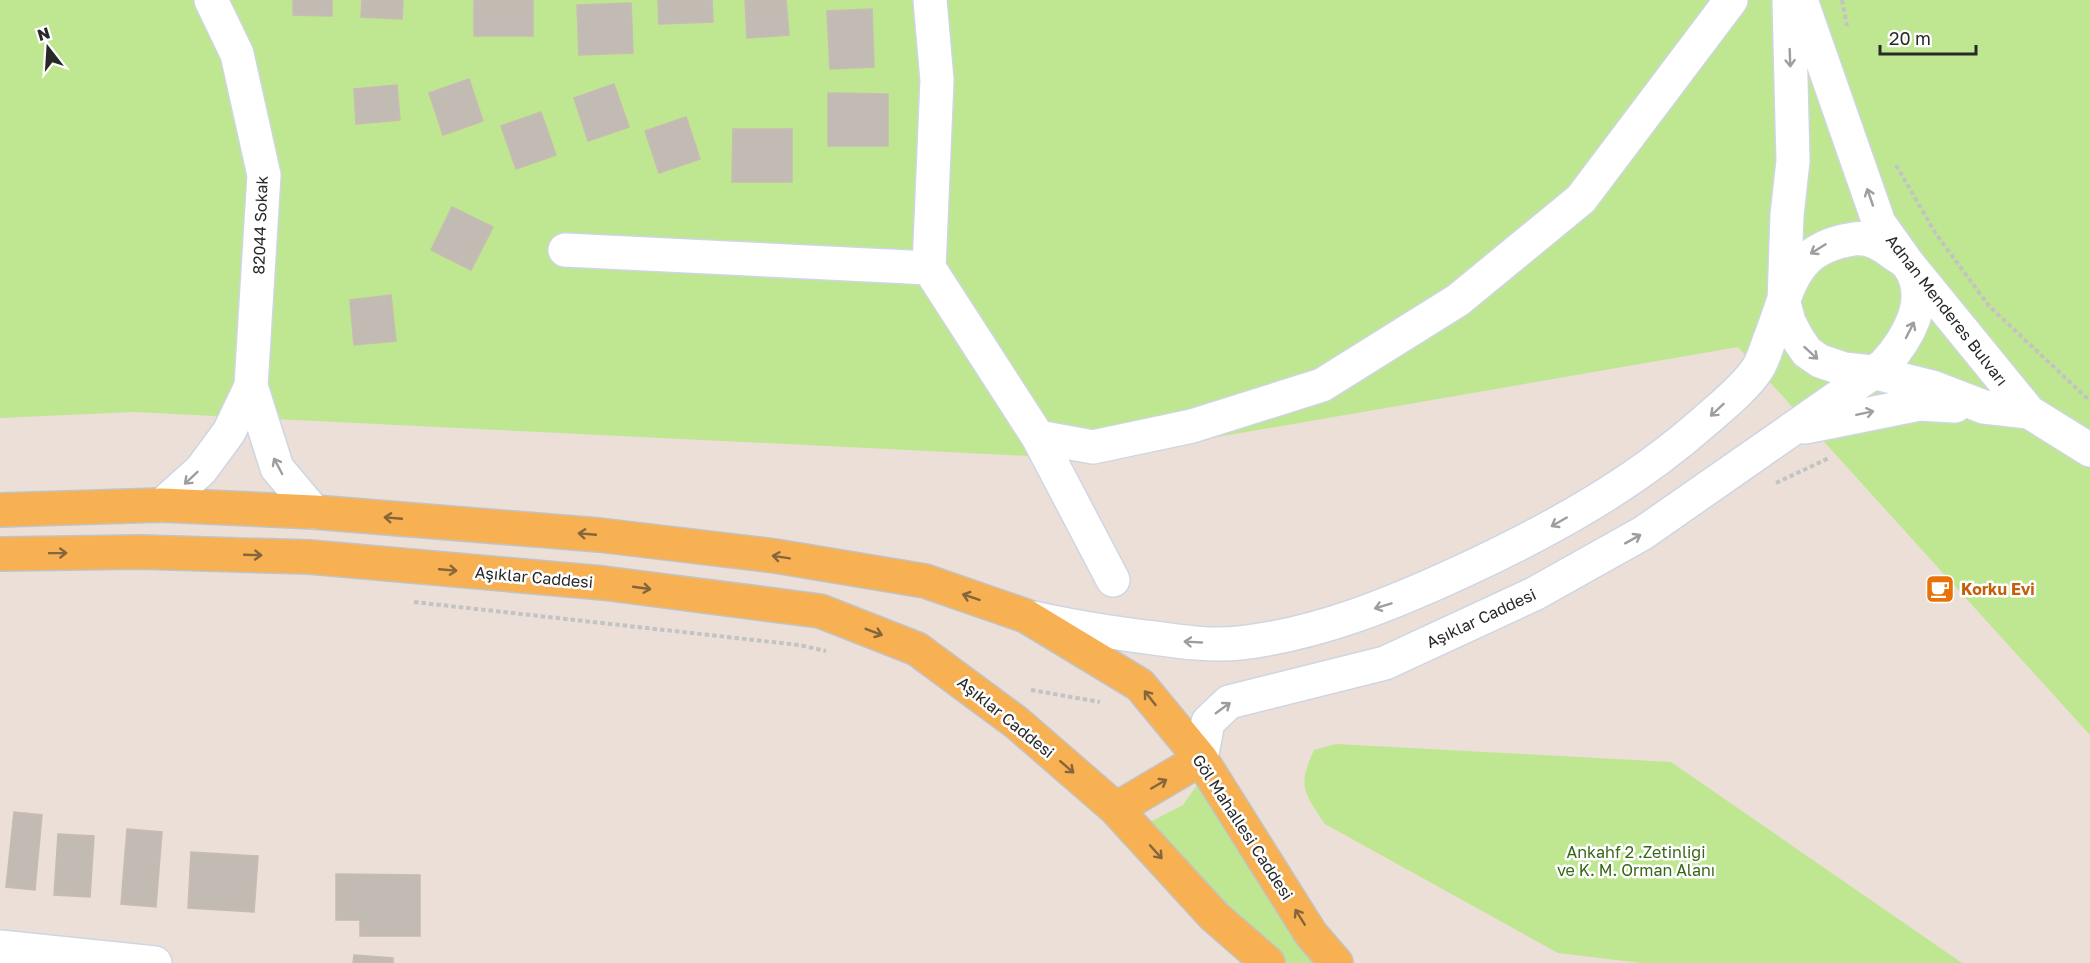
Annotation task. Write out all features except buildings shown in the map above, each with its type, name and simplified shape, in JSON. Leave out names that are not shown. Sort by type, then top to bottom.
[{"type":"main road","points":[[0,510],[162,505],[314,512],[599,535],[776,556],[925,581],[1026,616]]},
{"type":"main road","name":"Aşıklar Caddesi","points":[[0,554],[140,552],[309,557],[603,583],[820,611],[917,649],[1017,723],[1116,809]]},
{"type":"main road","name":"Göl Mahallesi Caddesi","points":[[1026,616],[1140,685],[1201,759],[1311,934],[1336,963]]},
{"type":"main road","points":[[1201,759],[1116,809],[1214,916],[1268,963]]},
{"type":"street","name":"82044 Sokak","points":[[211,0],[237,54],[264,175],[251,386]]},
{"type":"street","points":[[930,0],[937,80],[929,268],[1038,437],[1113,580]]},
{"type":"street","points":[[1038,437],[1093,447],[1192,426],[1322,385],[1458,300],[1581,199],[1731,0]]},
{"type":"street","points":[[1788,0],[1793,160],[1787,215],[1784,303],[1789,322],[1807,351],[1820,361],[1844,369],[1872,372],[1932,387],[1984,407]]},
{"type":"street","name":"Adnan Menderes Bulvarı","points":[[1801,0],[1879,223],[1909,265],[2029,412],[2090,450]]},
{"type":"street","points":[[1026,616],[1090,631],[1190,642],[1239,643],[1297,632],[1397,602],[1516,546],[1618,488],[1679,444],[1719,409],[1758,368],[1796,271],[1808,255],[1829,242],[1863,238],[1883,246],[1909,265],[1917,295],[1914,322],[1895,353],[1872,372]]},
{"type":"street","points":[[565,250],[929,268]]},
{"type":"street","name":"Aşıklar Caddesi","points":[[1201,759],[1208,722],[1229,702],[1385,663],[1534,594],[1642,533],[1872,372]]},
{"type":"street","points":[[162,505],[201,470],[229,432],[251,386]]},
{"type":"street","points":[[251,386],[277,468],[314,512]]},
{"type":"street","points":[[1787,431],[1919,404],[2029,412]]},
{"type":"street","points":[[0,947],[155,963]]},
{"type":"path","points":[[1842,0],[1849,35]]},
{"type":"path","points":[[1891,156],[1936,234],[1989,306],[2090,400]]},
{"type":"green space","points":[[0,0],[2090,0],[2090,735],[1738,347],[1090,459],[134,412],[0,418]]},
{"type":"green space","name":"Ankahf 2 .Zetinliği ve K. M. Orman Alanı","points":[[1336,744],[1671,762],[1962,963],[1641,963],[1558,953],[1325,824],[1308,796],[1304,781],[1314,750]]},
{"type":"green space","points":[[1204,775],[1320,963],[1287,963],[1253,934],[1148,823],[1183,805]]},
{"type":"place","name":"Korku Evi","points":[[1940,589]]}]
